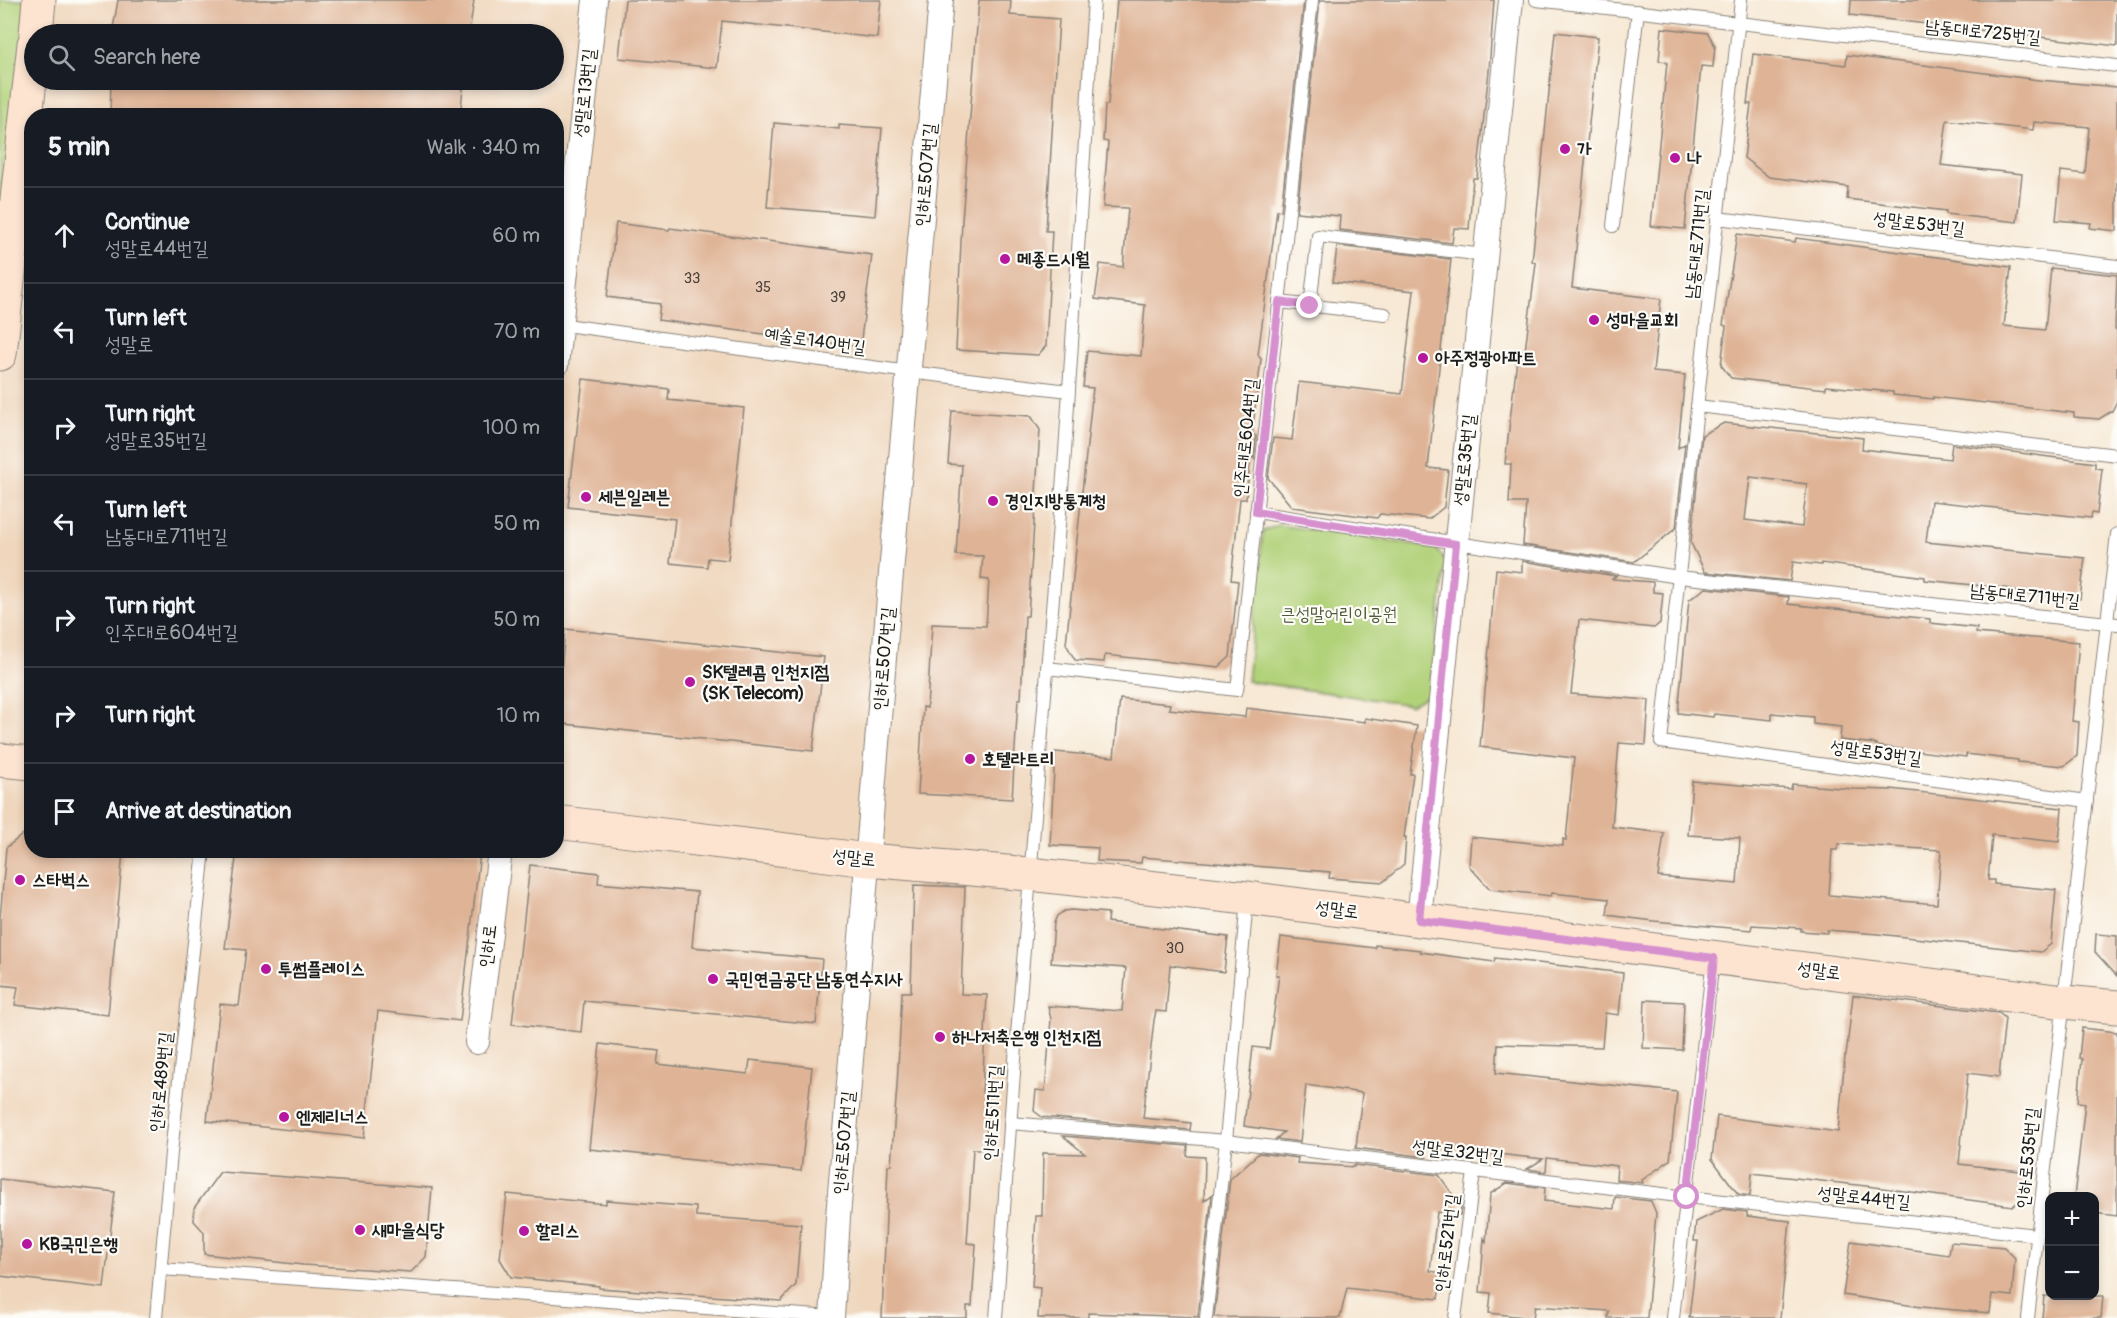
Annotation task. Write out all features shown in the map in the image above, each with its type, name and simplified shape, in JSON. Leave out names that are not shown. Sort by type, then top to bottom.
[{"type":"street","points":[[37,24],[39,0]]},
{"type":"street","name":"성말로13번길","points":[[564,279],[595,0]]},
{"type":"street","name":"인하로507번길","points":[[832,1317],[867,860],[941,0]]},
{"type":"street","name":"성말로35번길","points":[[1419,920],[1510,0]]},
{"type":"street","points":[[29,108],[30,90]]},
{"type":"street","points":[[0,354],[17,244],[24,162]]},
{"type":"street","points":[[0,760],[24,762]]},
{"type":"street","name":"성말로","points":[[564,823],[867,860],[1029,874],[1247,898],[2117,1007]]},
{"type":"street","name":"인하로","points":[[477,1042],[499,858]]},
{"type":"lane","points":[[1029,874],[1069,391],[1094,0]]},
{"type":"lane","name":"인주대로604번길","points":[[1047,668],[1237,690],[1312,0]]},
{"type":"lane","name":"남동대로725번길","points":[[1536,0],[2117,66]]},
{"type":"lane","points":[[1738,22],[1741,0]]},
{"type":"lane","points":[[1612,226],[1638,11]]},
{"type":"lane","name":"남동대로711번길","points":[[1661,742],[1738,22]]},
{"type":"lane","name":"성말로53번길","points":[[1718,218],[2117,266]]},
{"type":"lane","points":[[1310,306],[1318,236],[1485,255]]},
{"type":"lane","points":[[1279,302],[1385,314]]},
{"type":"lane","name":"예술로140번길","points":[[564,325],[909,372],[1069,391]]},
{"type":"lane","points":[[1697,406],[2117,455]]},
{"type":"lane","name":"남동대로711번길","points":[[1256,512],[1679,577],[2112,624]]},
{"type":"lane","points":[[2064,1002],[2087,801],[2112,624],[2117,534]]},
{"type":"lane","name":"성말로53번길","points":[[1661,742],[2087,801]]},
{"type":"lane","name":"인하로489번길","points":[[156,1318],[203,858]]},
{"type":"lane","name":"인하로511번길","points":[[996,1318],[1029,874]]},
{"type":"lane","points":[[1206,1318],[1226,1141],[1247,898]]},
{"type":"lane","points":[[1673,1318],[1714,958]]},
{"type":"lane","name":"인하로535번길","points":[[2028,1318],[2064,1002]]},
{"type":"lane","name":"성말로32번길","points":[[1010,1123],[1226,1141],[1687,1197]]},
{"type":"lane","name":"인하로521번길","points":[[1455,1318],[1474,1172]]},
{"type":"lane","name":"성말로44번길","points":[[1687,1197],[2037,1235]]},
{"type":"lane","points":[[161,1269],[832,1317]]},
{"type":"shaded area","points":[[39,0],[1093,0],[996,1318],[0,1318],[0,353],[24,160],[24,858],[564,858],[564,108],[31,108],[33,90],[564,90],[564,24],[36,24]]},
{"type":"green space","points":[[0,0],[39,0],[36,24],[24,24],[24,90],[29,90],[27,108],[24,108],[24,136],[0,353]]},
{"type":"green space","name":"큰성말어린이공원","points":[[1278,525],[1436,548],[1446,562],[1429,695],[1411,705],[1247,681],[1263,531]]},
{"type":"building","points":[[118,0],[474,0],[470,24],[114,24]]},
{"type":"building","points":[[625,0],[881,0],[877,38],[722,21],[717,68],[619,58]]},
{"type":"building","points":[[979,0],[1011,0],[1010,15],[1059,19],[1046,231],[1052,231],[1046,346],[1038,355],[956,350],[962,221]]},
{"type":"building","points":[[1117,0],[1304,0],[1281,211],[1277,210],[1258,355],[1261,359],[1252,435],[1256,436],[1254,459],[1251,455],[1246,499],[1240,499],[1231,580],[1238,581],[1230,657],[1219,667],[1105,655],[1104,662],[1075,660],[1066,644],[1093,388],[1083,387],[1087,351],[1141,356],[1145,305],[1095,299],[1100,264],[1123,267],[1128,208],[1103,207],[1108,142],[1103,141],[1105,105],[1108,105]]},
{"type":"building","points":[[1320,0],[1494,0],[1489,71],[1477,178],[1473,178],[1469,229],[1454,228],[1452,243],[1339,230],[1340,216],[1297,212]]},
{"type":"building","points":[[1851,0],[2117,0],[2117,46],[1850,15]]},
{"type":"building","name":"나","points":[[1662,28],[1708,33],[1715,46],[1713,67],[1701,66],[1685,229],[1651,226],[1667,62],[1659,61]]},
{"type":"building","points":[[1555,32],[1598,37],[1572,288],[1661,299],[1653,372],[1685,375],[1678,448],[1685,444],[1676,528],[1634,562],[1523,545],[1526,503],[1509,503],[1511,464],[1505,464],[1518,350],[1525,351],[1536,263],[1532,262]]},
{"type":"building","points":[[1753,54],[1846,65],[1847,55],[2039,80],[2117,87],[2117,231],[2090,228],[2091,223],[2056,220],[2061,171],[2085,174],[2089,127],[2034,122],[2033,130],[1947,120],[1941,165],[2022,174],[2017,222],[1847,199],[1848,187],[1769,177],[1744,158],[1751,104],[1747,104]]},
{"type":"building","points":[[111,90],[463,90],[461,108],[110,108]]},
{"type":"building","points":[[774,123],[839,129],[839,125],[882,128],[875,216],[767,207]]},
{"type":"building","points":[[616,223],[872,255],[860,347],[658,320],[660,304],[607,297]]},
{"type":"building","points":[[1737,234],[1795,242],[1796,238],[2011,267],[2004,326],[2045,330],[2051,268],[2117,275],[2115,329],[2117,329],[2117,401],[2112,411],[2099,419],[2074,417],[2074,413],[1933,397],[1933,399],[1893,395],[1893,392],[1826,386],[1826,389],[1731,378],[1721,365],[1726,326],[1723,325]]},
{"type":"building","points":[[1337,246],[1451,259],[1428,468],[1448,470],[1444,507],[1429,519],[1380,514],[1377,518],[1292,507],[1268,478],[1273,438],[1292,440],[1299,382],[1402,394],[1414,291],[1333,282]]},
{"type":"building","points":[[583,379],[669,389],[668,400],[744,408],[728,560],[708,558],[707,567],[670,563],[675,519],[568,507]]},
{"type":"building","points":[[952,411],[1031,416],[1040,430],[1028,616],[1025,616],[1021,699],[1018,699],[1012,799],[918,794],[923,707],[927,708],[932,624],[986,626],[989,580],[981,579],[983,556],[956,555],[962,465],[948,464]]},
{"type":"building","points":[[1724,423],[1863,438],[1862,449],[1950,459],[1952,444],[2095,463],[2095,468],[2102,469],[2097,514],[2092,513],[2091,518],[1931,501],[1926,542],[2085,558],[2080,599],[1925,580],[1925,577],[1821,563],[1821,565],[1793,562],[1790,581],[1705,572],[1691,543],[1702,435]],"holes":[[[1750,477],[1807,484],[1802,527],[1745,520]]]},
{"type":"building","points":[[1522,561],[1616,576],[1612,579],[1653,582],[1653,592],[1663,593],[1660,623],[1654,628],[1579,620],[1571,694],[1649,700],[1646,745],[1619,743],[1612,827],[1664,833],[1658,877],[1737,884],[1740,838],[1688,835],[1692,781],[1791,789],[1792,784],[1853,789],[1891,789],[2062,808],[2059,842],[1992,835],[1988,880],[1994,880],[1994,884],[2056,890],[2051,944],[2041,952],[1878,934],[1827,930],[1827,933],[1801,931],[1801,928],[1752,925],[1751,930],[1654,921],[1607,915],[1609,899],[1552,893],[1551,896],[1490,889],[1469,866],[1471,837],[1563,846],[1563,839],[1566,840],[1574,758],[1480,747],[1496,569],[1522,572]],"holes":[[[1838,844],[1941,850],[1937,904],[1829,895],[1832,850],[1837,850]]]},
{"type":"building","points":[[1706,588],[1789,597],[1788,604],[1930,619],[1930,623],[1977,628],[1976,633],[2079,642],[2072,721],[2079,722],[2077,756],[2064,766],[1966,754],[1966,757],[1840,740],[1841,727],[1813,724],[1813,717],[1772,713],[1772,720],[1678,713],[1689,600]]},
{"type":"building","name":"SK텔레콤 인천지점 (SK Telecom)","points":[[565,629],[824,657],[813,751],[564,724]]},
{"type":"building","points":[[1120,699],[1170,704],[1169,709],[1245,717],[1246,708],[1365,722],[1365,718],[1417,726],[1404,837],[1406,837],[1404,864],[1383,882],[1329,878],[1330,872],[1142,857],[1141,863],[1097,861],[1098,848],[1050,845],[1055,752],[1114,757]]},
{"type":"building","points":[[24,833],[24,858],[122,858],[108,1015],[15,1005],[18,987],[0,985],[0,918],[6,848]]},
{"type":"building","points":[[236,858],[479,858],[460,1021],[378,1011],[364,1138],[207,1121],[220,1004],[239,1006],[246,950],[225,948]]},
{"type":"building","points":[[530,865],[599,873],[598,883],[697,892],[692,947],[822,959],[816,1024],[584,1001],[581,1032],[512,1024]]},
{"type":"building","points":[[914,885],[965,887],[961,994],[987,995],[982,1092],[989,1092],[985,1149],[973,1149],[967,1243],[976,1244],[972,1306],[967,1306],[967,1318],[882,1318],[888,1165],[891,1165],[902,992],[911,992]]},
{"type":"building","points":[[1064,911],[1108,913],[1107,922],[1228,937],[1224,972],[1170,965],[1166,1012],[1156,1011],[1154,1020],[1143,1118],[1191,1123],[1190,1130],[1042,1117],[1034,1111],[1036,1090],[1045,1091],[1051,1019],[1048,1006],[1122,1011],[1126,968],[1051,963],[1054,923],[1057,916]]},
{"type":"building","points":[[2096,934],[2117,936],[2117,976],[2095,952]]},
{"type":"building","points":[[1281,937],[1375,948],[1375,945],[1420,950],[1420,952],[1494,962],[1495,958],[1623,973],[1619,1015],[1605,1013],[1602,1047],[1498,1044],[1496,1073],[1677,1092],[1670,1160],[1642,1180],[1643,1183],[1616,1180],[1617,1166],[1547,1158],[1546,1172],[1527,1169],[1543,1159],[1418,1145],[1426,1157],[1356,1148],[1362,1093],[1306,1085],[1300,1142],[1276,1139],[1284,1132],[1244,1126],[1253,1047],[1269,1049],[1279,975],[1276,975]]},
{"type":"building","points":[[1853,995],[1999,1013],[2005,1018],[1999,1077],[1968,1073],[1959,1164],[2029,1172],[2027,1194],[2013,1206],[1752,1173],[1750,1196],[1738,1194],[1712,1159],[1717,1116],[1838,1132]]},
{"type":"building","points":[[1645,1000],[1684,1002],[1682,1050],[1643,1048]]},
{"type":"building","points":[[2082,1028],[2117,1032],[2117,1216],[2099,1214],[2099,1192],[2075,1192],[2085,1103],[2078,1102],[2082,1059],[2079,1058]]},
{"type":"building","points":[[600,1044],[659,1051],[657,1064],[748,1074],[750,1060],[812,1067],[801,1171],[589,1149]]},
{"type":"building","points":[[1063,1136],[1188,1146],[1187,1156],[1205,1157],[1204,1201],[1212,1195],[1198,1317],[1088,1313],[1088,1318],[1038,1318],[1040,1288],[1032,1287],[1036,1216],[1042,1216],[1043,1153],[1085,1154]]},
{"type":"building","points":[[1259,1153],[1298,1158],[1297,1163],[1354,1167],[1354,1165],[1439,1175],[1461,1206],[1460,1215],[1437,1212],[1430,1271],[1442,1273],[1438,1299],[1347,1288],[1340,1318],[1214,1317],[1230,1179]]},
{"type":"building","points":[[220,1172],[432,1188],[426,1257],[411,1272],[303,1265],[204,1254],[204,1232],[194,1221],[194,1208]]},
{"type":"building","points":[[0,1179],[115,1192],[104,1288],[0,1276]]},
{"type":"building","points":[[1507,1183],[1545,1188],[1544,1201],[1614,1209],[1615,1197],[1651,1201],[1656,1213],[1647,1318],[1608,1318],[1609,1311],[1535,1306],[1533,1318],[1489,1313],[1491,1293],[1480,1292],[1490,1194]]},
{"type":"building","points":[[507,1194],[606,1204],[606,1200],[696,1207],[696,1216],[801,1224],[796,1285],[781,1301],[599,1288],[599,1286],[511,1277],[500,1259]]},
{"type":"building","points":[[1723,1209],[1747,1212],[1747,1216],[1790,1221],[1780,1318],[1689,1318],[1698,1241],[1694,1241],[1696,1222]]},
{"type":"building","points":[[1851,1241],[1949,1255],[1951,1242],[2004,1247],[2015,1258],[2012,1296],[1992,1294],[1990,1313],[1921,1307],[1843,1295]]},
{"type":"building","points":[[2044,1296],[2045,1300],[2099,1300],[2099,1296],[2103,1296],[2101,1318],[2042,1318]]},
{"type":"place","name":"가","points":[[1565,149]]},
{"type":"place","name":"나","points":[[1675,158]]},
{"type":"place","name":"메종드시월","points":[[1005,259]]},
{"type":"place","name":"성마을교회","points":[[1594,320]]},
{"type":"place","name":"아주정광아파트","points":[[1423,358]]},
{"type":"place","name":"세븐일레븐","points":[[586,497]]},
{"type":"place","name":"경인지방통계청","points":[[993,501]]},
{"type":"place","name":"SK텔레콤 인천지점 (SK Telecom)","points":[[690,682]]},
{"type":"place","name":"호텔라트리","points":[[970,759]]},
{"type":"place","name":"스타벅스","points":[[20,880]]},
{"type":"place","name":"투썸플레이스","points":[[266,969]]},
{"type":"place","name":"국민연금공단 남동연수지사","points":[[713,979]]},
{"type":"place","name":"하나저축은행 인천지점","points":[[940,1037]]},
{"type":"place","name":"엔제리너스","points":[[284,1117]]},
{"type":"place","name":"새마을식당","points":[[360,1230]]},
{"type":"place","name":"할리스","points":[[524,1231]]},
{"type":"place","name":"KB국민은행","points":[[27,1244]]},
{"type":"route","points":[[1310,306],[1279,302],[1256,512],[1456,544],[1419,920],[1714,958],[1687,1197]]}]
